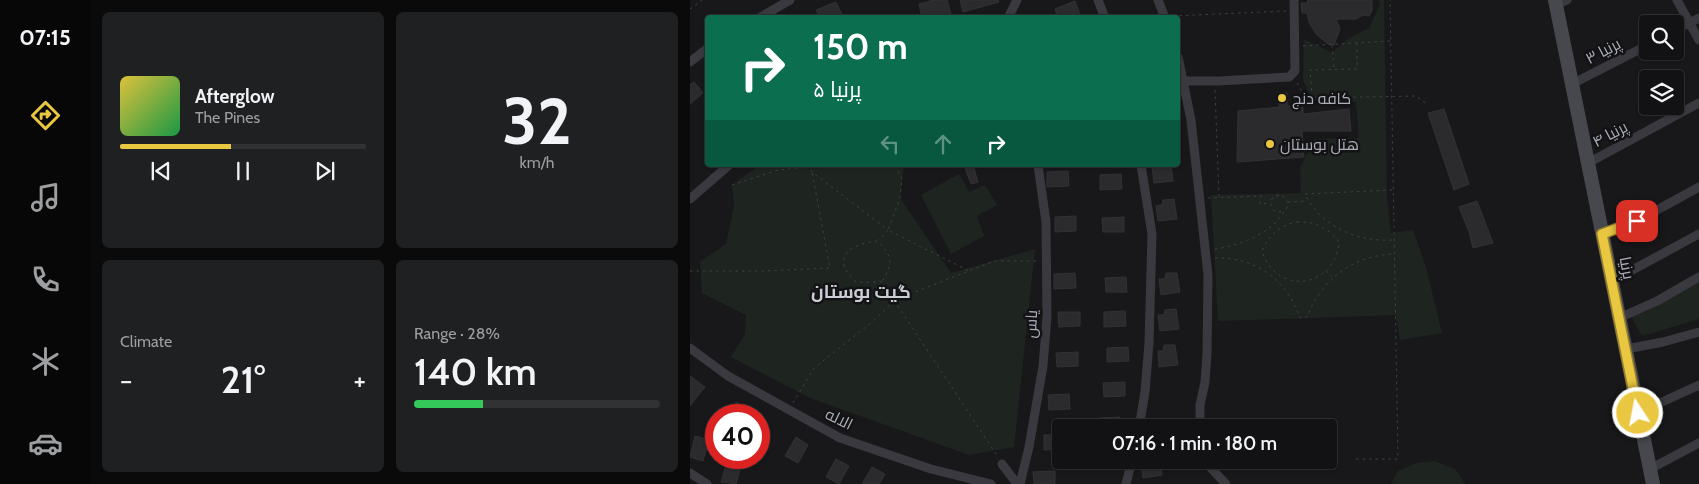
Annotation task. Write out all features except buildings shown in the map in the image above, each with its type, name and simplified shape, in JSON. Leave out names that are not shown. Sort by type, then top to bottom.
[{"type":"street","points":[[764,15],[790,0]]},
{"type":"street","points":[[1010,15],[1017,0]]},
{"type":"street","points":[[1098,0],[1104,15]]},
{"type":"street","points":[[1158,0],[1163,15]]},
{"type":"street","points":[[1183,81],[1289,77],[1293,75],[1295,71],[1294,0]]},
{"type":"street","points":[[1677,0],[1699,40]]},
{"type":"street","name":"پرنیا","points":[[1560,2],[1572,84],[1653,484]]},
{"type":"street","points":[[1684,26],[1699,18]]},
{"type":"street","points":[[690,62],[705,50]]},
{"type":"street","name":"پرنیا ۳","points":[[1572,84],[1639,50]]},
{"type":"street","points":[[1180,67],[1191,120],[1206,255],[1208,329],[1205,382],[1200,405],[1200,419]]},
{"type":"street","name":"پرنیا ۴","points":[[1588,162],[1699,103]]},
{"type":"street","points":[[690,199],[727,167]]},
{"type":"street","name":"یاس","points":[[1018,484],[1029,447],[1043,366],[1048,317],[1046,222],[1038,167]]},
{"type":"street","points":[[1140,419],[1149,343],[1152,234],[1141,167]]},
{"type":"street","points":[[1602,234],[1637,221],[1699,187]]},
{"type":"street","points":[[1612,281],[1699,234]]},
{"type":"street","points":[[1619,318],[1657,301],[1699,277]]},
{"type":"street","points":[[1626,349],[1663,342],[1699,332]]},
{"type":"street","name":"الاله","points":[[690,348],[728,376],[840,438],[962,478],[991,484]]},
{"type":"street","points":[[1638,413],[1699,385]]},
{"type":"street","points":[[1650,469],[1699,443]]},
{"type":"street","points":[[1002,464],[1018,484]]},
{"type":"street","points":[[1126,484],[1130,469]]},
{"type":"street","points":[[1212,469],[1226,484]]},
{"type":"street","points":[[690,474],[706,484]]},
{"type":"path","points":[[690,9],[702,0]]},
{"type":"path","points":[[1356,459],[1398,459],[1390,0]]},
{"type":"path","points":[[1180,16],[1294,11]]},
{"type":"path","points":[[1295,46],[1391,41]]},
{"type":"path","points":[[1312,98],[1310,70],[1357,68],[1357,43]]},
{"type":"path","points":[[1332,44],[1334,69]]},
{"type":"path","points":[[1293,75],[1306,98],[1416,96],[1427,104]]},
{"type":"path","points":[[1215,81],[1219,197]]},
{"type":"path","points":[[732,185],[778,170],[800,167]]},
{"type":"path","points":[[809,167],[812,172],[888,230],[969,271]]},
{"type":"path","points":[[882,282],[856,282],[846,273],[844,259],[849,248],[864,242],[878,241],[888,230],[900,198],[902,179],[896,167]]},
{"type":"path","points":[[690,271],[764,271],[830,268],[812,172]]},
{"type":"path","points":[[1393,190],[1305,194],[1316,212],[1340,230],[1363,238],[1394,240]]},
{"type":"path","points":[[1206,255],[1240,243],[1273,225],[1287,208],[1288,202],[1285,197],[1279,195],[1273,197],[1271,203],[1274,211],[1282,212]]},
{"type":"path","points":[[1200,198],[1261,196],[1260,204],[1271,203]]},
{"type":"path","points":[[1288,202],[1308,201]]},
{"type":"path","points":[[1290,223],[1318,224],[1330,232],[1339,242],[1339,249],[1334,261],[1326,271],[1315,278],[1302,281],[1290,280],[1274,272],[1266,262],[1262,251],[1268,239],[1278,229],[1290,223]]},
{"type":"path","points":[[1273,225],[1278,229]]},
{"type":"path","points":[[878,241],[889,253],[891,266],[882,282]]},
{"type":"path","points":[[1206,255],[1245,261],[1271,275],[1289,294],[1300,318],[1307,317],[1320,292],[1333,278],[1357,262],[1375,256],[1394,254]]},
{"type":"path","points":[[788,410],[814,368],[871,324],[895,300],[994,261],[1046,261]]},
{"type":"path","points":[[1326,271],[1333,278]]},
{"type":"path","points":[[1271,275],[1274,272]]},
{"type":"path","points":[[882,282],[1002,464]]},
{"type":"shaded area","points":[[1378,0],[1384,0],[1387,198],[1391,233],[1413,230],[1426,267],[1442,333],[1400,340],[1396,315],[1218,321],[1211,195],[1301,193],[1300,168],[1314,139],[1359,138],[1356,102],[1313,101],[1303,80],[1304,39],[1332,53],[1349,38],[1369,28],[1380,5]]},
{"type":"shaded area","points":[[757,167],[904,167],[900,198],[951,273],[1035,249],[1014,447],[969,455],[810,398],[731,357],[745,334],[746,315],[702,293],[700,262],[726,244],[734,206],[732,185]]},
{"type":"shaded area","points":[[959,174],[969,192],[985,185],[997,205],[977,216],[984,236],[951,254],[921,195]]},
{"type":"shaded area","points":[[1699,283],[1699,319],[1642,336],[1630,314]]},
{"type":"shaded area","points":[[1435,461],[1456,470],[1465,484],[1391,484],[1398,471],[1416,463]]},
{"type":"place","name":"کافه دنج","points":[[1282,98]]},
{"type":"place","name":"هتل بوستان","points":[[1270,144]]},
{"type":"district","name":"گیت بوستان","points":[[861,292]]},
{"type":"route","points":[[1637,221],[1602,234],[1638,413]]}]
